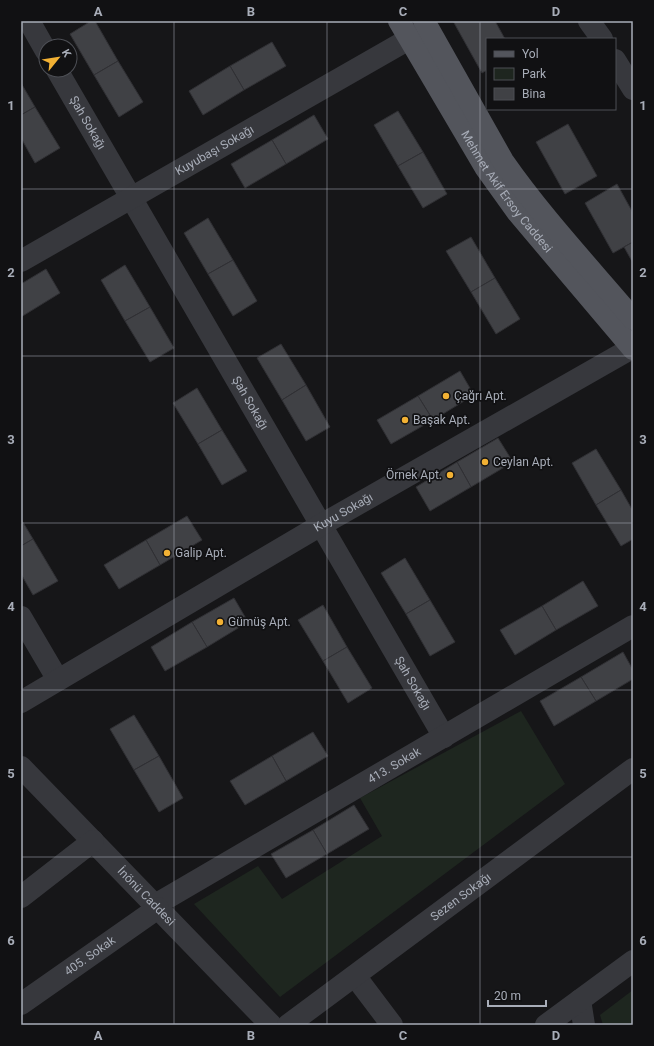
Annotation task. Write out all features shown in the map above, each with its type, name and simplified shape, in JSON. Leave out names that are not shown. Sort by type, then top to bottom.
[{"type":"main road","name":"Mehmet Akif Ersoy Caddesi","points":[[424,21],[503,161],[515,179],[633,319]]},
{"type":"main road","name":"Mehmet Akif Ersoy Caddesi","points":[[404,30],[498,187],[632,349]]},
{"type":"street","points":[[29,21],[39,38]]},
{"type":"street","points":[[589,21],[601,38]]},
{"type":"street","name":"Kuyubaşı Sokağı","points":[[21,261],[131,198],[404,30]]},
{"type":"street","points":[[616,62],[633,88]]},
{"type":"street","name":"Şah Sokağı","points":[[62,78],[444,737]]},
{"type":"street","name":"Kuyu Sokağı","points":[[21,702],[320,525],[632,349]]},
{"type":"street","points":[[21,617],[58,680]]},
{"type":"street","name":"413. Sokak","points":[[157,907],[633,626]]},
{"type":"street","name":"İnönü Caddesi","points":[[21,768],[272,1025]]},
{"type":"street","name":"Sezen Sokağı","points":[[288,1025],[633,769]]},
{"type":"street","points":[[21,897],[93,841]]},
{"type":"street","name":"405. Sokak","points":[[21,1004],[157,907]]},
{"type":"street","points":[[546,1025],[633,961]]},
{"type":"street","points":[[355,976],[392,1025]]},
{"type":"street","points":[[580,1000],[584,1025]]},
{"type":"green space","points":[[521,711],[565,784],[280,997],[194,904],[258,866],[282,899],[382,836],[360,798]]},
{"type":"green space","points":[[633,990],[633,1025],[603,1025],[600,1015]]},
{"type":"building","points":[[91,21],[95,21],[118,61],[94,75],[78,48],[78,38],[72,38],[70,34]]},
{"type":"building","points":[[453,21],[495,21],[504,38],[486,38],[486,71],[482,73]]},
{"type":"building","points":[[272,42],[286,66],[244,90],[230,66]]},
{"type":"building","points":[[118,61],[143,102],[119,117],[94,75]]},
{"type":"building","points":[[230,66],[244,90],[203,115],[189,91]]},
{"type":"building","points":[[21,83],[35,107],[21,115]]},
{"type":"building","points":[[35,107],[60,148],[35,163],[21,138],[21,115]]},
{"type":"building","points":[[398,111],[423,152],[398,166],[374,125]]},
{"type":"building","points":[[314,115],[328,139],[286,164],[272,140]]},
{"type":"building","points":[[568,124],[597,176],[565,194],[536,142]]},
{"type":"building","points":[[272,140],[286,164],[245,188],[231,164]]},
{"type":"building","points":[[423,152],[447,194],[423,208],[398,166]]},
{"type":"building","points":[[617,184],[633,213],[633,242],[613,253],[585,203]]},
{"type":"building","points":[[208,218],[233,260],[208,274],[184,233]]},
{"type":"building","points":[[471,237],[495,278],[471,292],[446,251]]},
{"type":"building","points":[[633,242],[633,263],[624,247]]},
{"type":"building","points":[[233,260],[257,301],[233,316],[208,274]]},
{"type":"building","points":[[125,265],[150,307],[125,321],[101,280]]},
{"type":"building","points":[[46,269],[60,293],[21,317],[21,284]]},
{"type":"building","points":[[495,278],[520,319],[496,334],[471,292]]},
{"type":"building","points":[[150,307],[174,348],[150,362],[125,321]]},
{"type":"building","points":[[281,344],[306,385],[282,400],[257,358]]},
{"type":"building","name":"Çağrı Apt.","points":[[460,371],[474,395],[433,420],[418,396]]},
{"type":"building","points":[[306,385],[330,427],[306,441],[282,400]]},
{"type":"building","points":[[197,388],[222,430],[198,444],[173,403]]},
{"type":"building","name":"Başak Apt.","points":[[418,396],[433,420],[391,444],[377,420]]},
{"type":"building","points":[[222,430],[247,471],[222,485],[198,444]]},
{"type":"building","name":"Ceylan Apt.","points":[[498,438],[513,462],[471,487],[457,462]]},
{"type":"building","points":[[596,449],[621,490],[596,505],[572,463]]},
{"type":"building","name":"Örnek Apt.","points":[[457,462],[471,487],[430,511],[416,487]]},
{"type":"building","points":[[621,490],[633,511],[633,539],[621,546],[596,505]]},
{"type":"building","name":"Galip Apt.","points":[[187,516],[202,540],[160,565],[146,540]]},
{"type":"building","points":[[21,519],[33,539],[21,546]]},
{"type":"building","points":[[33,539],[58,581],[33,595],[21,574],[21,546]]},
{"type":"building","points":[[146,540],[160,565],[119,589],[104,565]]},
{"type":"building","points":[[405,558],[430,600],[406,614],[381,573]]},
{"type":"building","points":[[583,581],[598,606],[556,630],[542,606]]},
{"type":"building","name":"Gümüş Apt.","points":[[234,598],[248,622],[207,647],[192,622]]},
{"type":"building","points":[[430,600],[455,642],[430,656],[406,614]]},
{"type":"building","points":[[323,605],[347,647],[323,661],[298,620]]},
{"type":"building","points":[[542,606],[556,630],[515,655],[500,630]]},
{"type":"building","points":[[192,622],[207,647],[165,671],[151,647]]},
{"type":"building","points":[[347,647],[372,688],[348,703],[323,661]]},
{"type":"building","points":[[623,652],[633,670],[633,679],[596,701],[581,677]]},
{"type":"building","points":[[581,677],[596,701],[554,726],[540,701]]},
{"type":"building","points":[[134,715],[159,756],[134,770],[110,729]]},
{"type":"building","points":[[313,732],[328,756],[286,781],[272,756]]},
{"type":"building","points":[[159,756],[183,798],[159,812],[134,770]]},
{"type":"building","points":[[272,756],[286,781],[245,805],[230,781]]},
{"type":"building","points":[[354,805],[369,829],[327,854],[313,830]]},
{"type":"building","points":[[313,830],[327,854],[286,878],[271,854]]},
{"type":"place","name":"Çağrı Apt.","points":[[446,396]]},
{"type":"place","name":"Başak Apt.","points":[[405,420]]},
{"type":"place","name":"Ceylan Apt.","points":[[485,462]]},
{"type":"place","name":"Örnek Apt.","points":[[450,475]]},
{"type":"place","name":"Galip Apt.","points":[[167,553]]},
{"type":"place","name":"Gümüş Apt.","points":[[220,622]]}]
